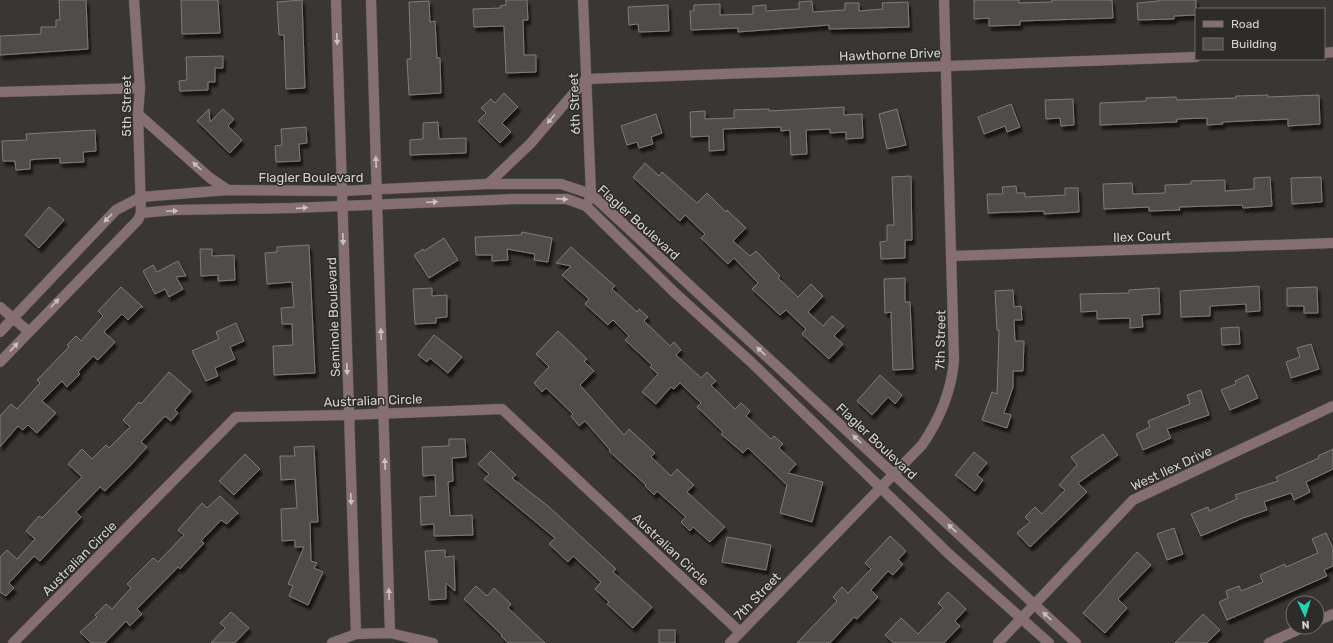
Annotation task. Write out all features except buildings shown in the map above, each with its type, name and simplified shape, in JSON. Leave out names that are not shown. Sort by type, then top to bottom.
[{"type":"street","name":"5th Street","points":[[134,0],[140,88],[138,114],[141,213]]},
{"type":"street","name":"Seminole Boulevard","points":[[336,0],[356,634]]},
{"type":"street","points":[[371,0],[390,633]]},
{"type":"street","name":"6th Street","points":[[583,0],[591,194],[586,206]]},
{"type":"street","name":"7th Street","points":[[730,643],[882,488],[930,434],[942,411],[950,388],[954,361],[944,0]]},
{"type":"street","name":"Hawthorne Drive","points":[[586,79],[1195,57]]},
{"type":"street","points":[[488,184],[530,144],[586,79]]},
{"type":"street","points":[[0,92],[140,88]]},
{"type":"street","points":[[138,114],[210,178],[228,190]]},
{"type":"street","name":"Flagler Boulevard","points":[[0,332],[116,210],[141,197],[228,190],[342,191],[488,184],[561,184],[591,194],[1076,643]]},
{"type":"street","name":"Flagler Boulevard","points":[[141,213],[174,210],[293,208],[515,199],[567,199],[586,206],[670,288],[751,362],[950,555],[1049,643]]},
{"type":"street","points":[[0,362],[28,331],[138,220],[141,213]]},
{"type":"street","name":"Ilex Court","points":[[952,256],[1333,243]]},
{"type":"street","points":[[0,307],[28,331]]},
{"type":"street","name":"West Ilex Drive","points":[[998,643],[1132,500],[1333,406]]},
{"type":"street","name":"Australian Circle","points":[[13,643],[236,417],[348,415],[384,412],[502,409],[740,632]]},
{"type":"street","points":[[332,643],[356,634],[390,633],[433,643]]},
{"type":"street","points":[[1269,643],[1286,635]]}]
